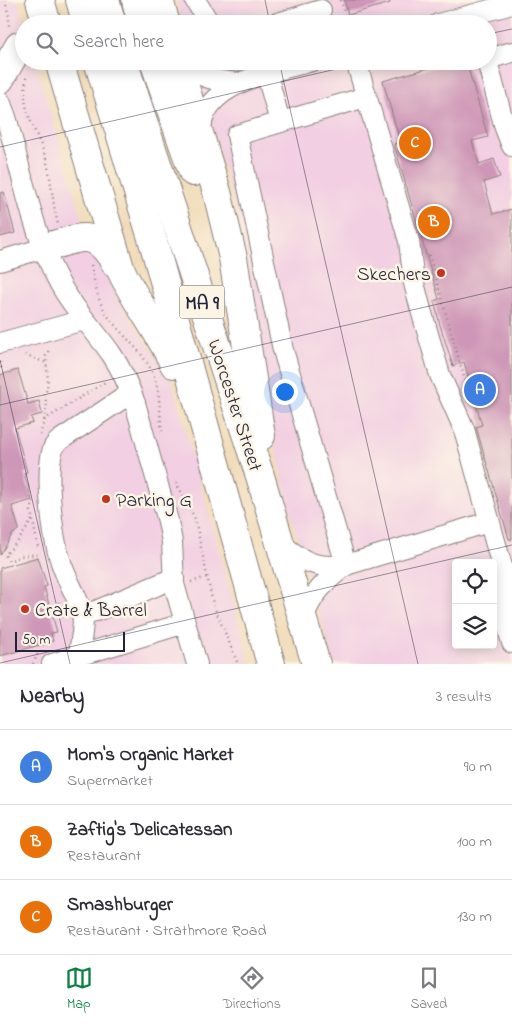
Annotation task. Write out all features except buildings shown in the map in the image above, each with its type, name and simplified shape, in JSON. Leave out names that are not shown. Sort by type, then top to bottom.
[{"type":"highway","points":[[25,15],[31,0]]},
{"type":"highway","points":[[40,0],[44,15]]},
{"type":"highway","points":[[80,0],[84,15]]},
{"type":"highway","points":[[105,0],[109,15]]},
{"type":"highway","points":[[136,0],[140,15]]},
{"type":"highway","points":[[160,0],[164,15]]},
{"type":"highway","points":[[0,79],[15,42]]},
{"type":"highway","points":[[61,70],[116,254],[127,281]]},
{"type":"highway","name":"Worcester Street","points":[[101,70],[155,248],[272,664]]},
{"type":"highway","name":"Worcester Street","points":[[126,70],[256,466],[316,664]]},
{"type":"highway","points":[[157,70],[222,254],[249,360]]},
{"type":"highway","points":[[181,70],[217,192],[233,258],[256,408],[280,543]]},
{"type":"highway","points":[[52,240],[80,238],[96,240],[108,250],[160,334],[184,384],[218,476]]},
{"type":"street","points":[[195,0],[204,15]]},
{"type":"street","points":[[483,15],[512,4]]},
{"type":"street","points":[[307,15],[322,11]]},
{"type":"street","points":[[497,57],[512,52]]},
{"type":"street","points":[[190,70],[219,81],[238,83]]},
{"type":"street","points":[[201,141],[201,124],[206,112],[217,98],[238,83],[281,70]]},
{"type":"street","points":[[358,70],[409,241],[417,296],[440,375],[464,429],[490,522],[502,570],[505,618],[512,643]]},
{"type":"street","points":[[490,70],[510,133]]},
{"type":"street","points":[[267,74],[280,122]]},
{"type":"street","points":[[346,565],[281,342],[236,135],[366,97]]},
{"type":"street","points":[[0,101],[6,116],[37,228],[52,240],[64,292],[116,361],[131,393],[170,528],[185,623],[197,664]]},
{"type":"street","points":[[0,261],[52,240]]},
{"type":"street","points":[[4,351],[84,320]]},
{"type":"street","points":[[78,655],[82,614],[58,552],[51,495],[52,453],[55,445],[60,440],[131,393]]},
{"type":"street","points":[[280,543],[313,565],[325,567],[346,565],[490,522]]},
{"type":"street","points":[[303,620],[313,596],[331,577],[346,565]]},
{"type":"street","points":[[82,614],[179,581]]},
{"type":"street","points":[[52,664],[185,623]]},
{"type":"path","points":[[5,0],[15,37]]},
{"type":"path","points":[[341,0],[345,15]]},
{"type":"path","points":[[28,72],[25,92],[26,110],[46,159],[54,210],[52,240]]},
{"type":"path","points":[[428,252],[472,403]]},
{"type":"path","points":[[2,370],[0,362],[4,351]]},
{"type":"path","points":[[22,355],[28,355],[38,361],[47,363]]},
{"type":"path","points":[[44,420],[113,378]]},
{"type":"path","points":[[32,520],[25,533],[5,555],[9,561],[21,556],[40,554]]},
{"type":"path","points":[[179,581],[207,577]]},
{"type":"shaded area","points":[[0,0],[18,0],[22,15],[15,15],[15,70],[38,70],[92,251],[127,314],[171,378],[250,664],[0,664]]},
{"type":"shaded area","points":[[176,0],[512,0],[512,664],[334,664],[287,501],[268,412],[242,230],[196,70],[497,70],[497,15],[180,15]]},
{"type":"place","name":"Smashburger","points":[[415,143]]},
{"type":"place","name":"Zaftig's Delicatessan","points":[[434,222]]},
{"type":"place","name":"Skechers","points":[[441,273]]},
{"type":"place","name":"Mom's Organic Market","points":[[480,390]]},
{"type":"place","name":"Parking G","points":[[106,499]]},
{"type":"place","name":"Crate & Barrel","points":[[25,609]]}]
